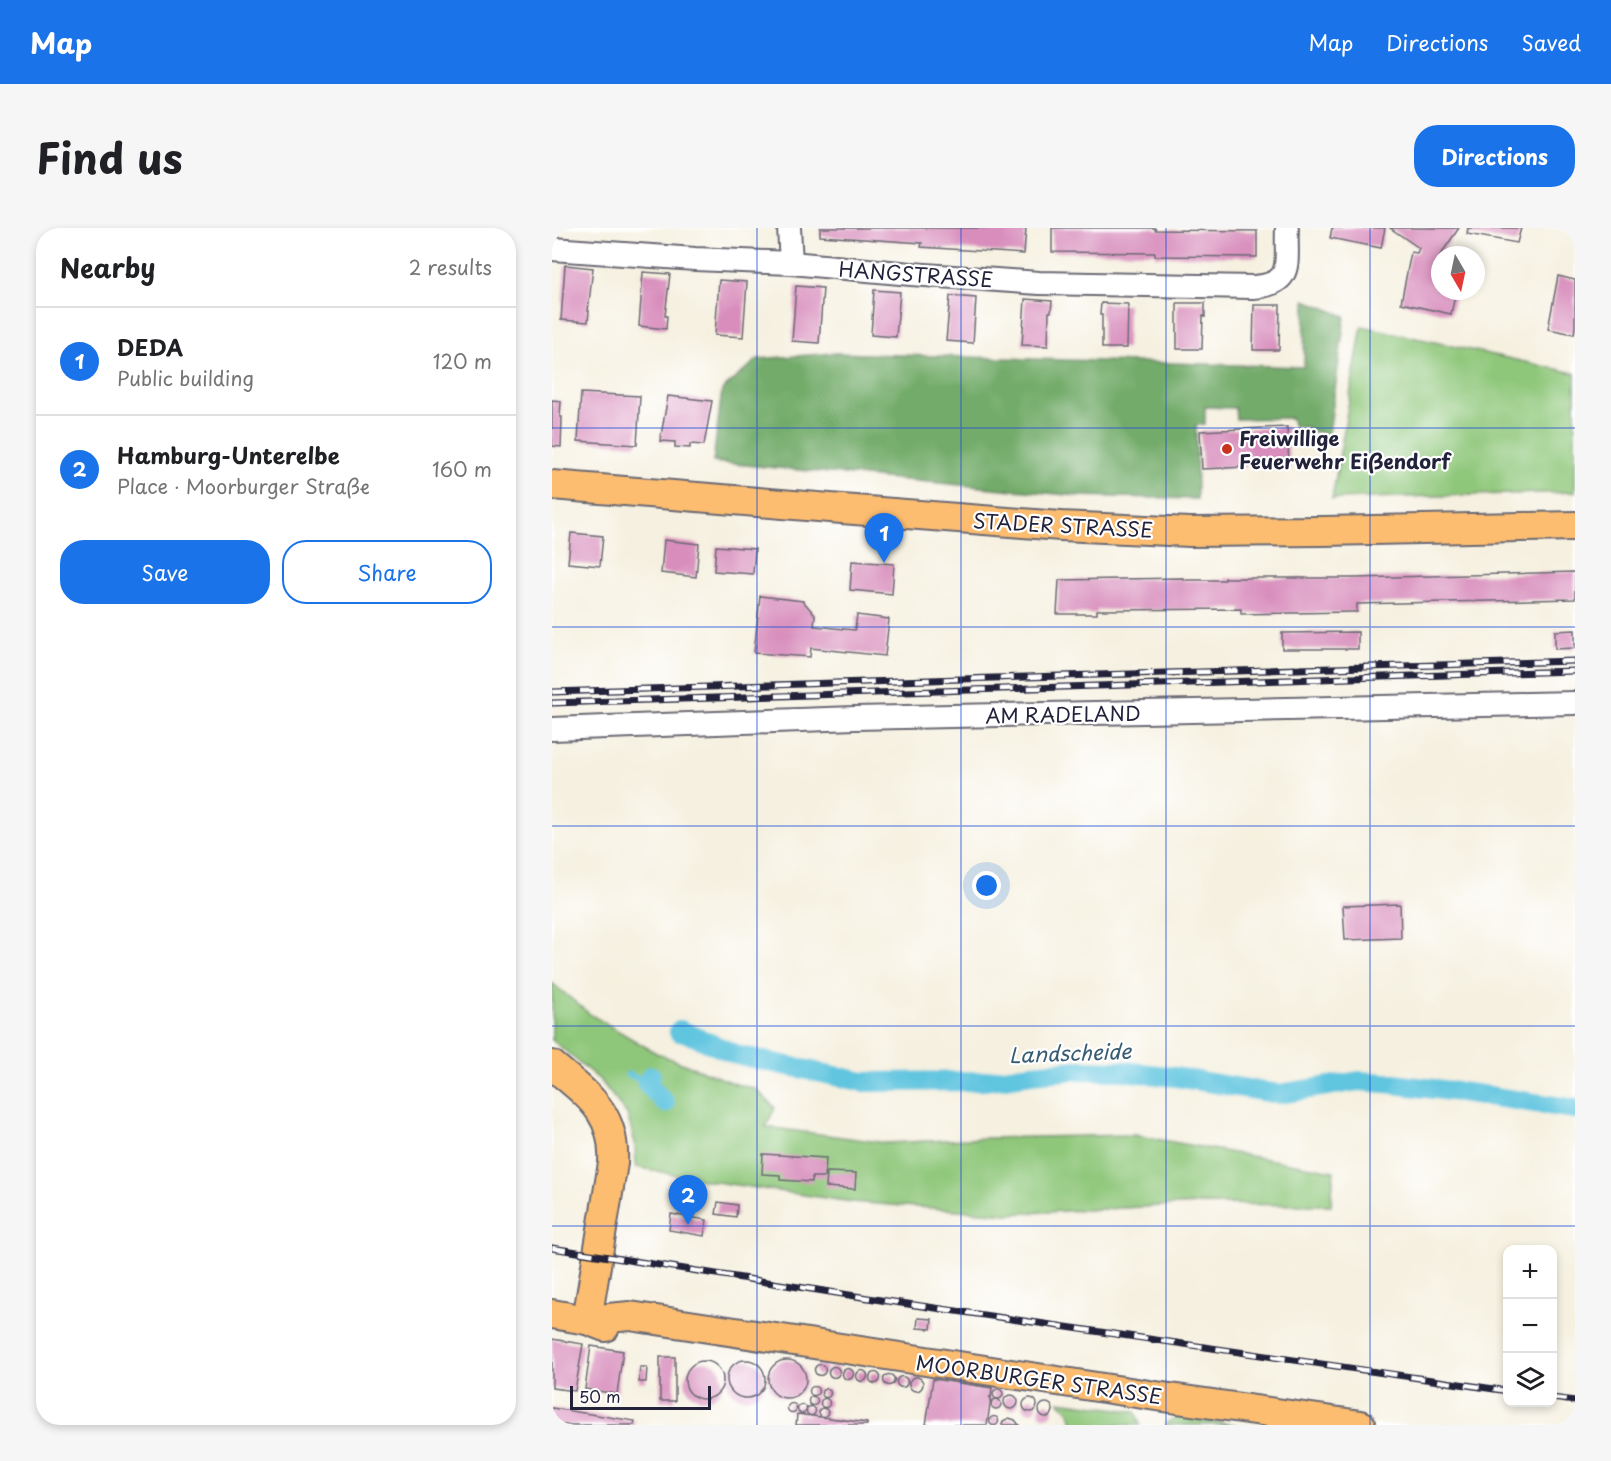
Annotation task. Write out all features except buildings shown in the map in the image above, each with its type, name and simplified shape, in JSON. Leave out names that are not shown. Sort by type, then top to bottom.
[{"type":"main road","name":"STADER STRASSE","points":[[552,485],[842,510],[1178,531],[1575,526]]},
{"type":"main road","points":[[552,1065],[595,1104],[608,1123],[612,1138],[613,1163],[587,1320]]},
{"type":"main road","name":"MOORBURGER STRASSE","points":[[552,1314],[587,1320],[630,1316],[1361,1425]]},
{"type":"street","points":[[789,228],[791,263]]},
{"type":"street","name":"HANGSTRASSE","points":[[552,249],[671,258],[791,263],[1039,283],[1253,287],[1279,281],[1285,272],[1287,228]]},
{"type":"street","name":"AM RADELAND","points":[[552,729],[843,719],[1575,703]]},
{"type":"green space","points":[[1305,300],[1345,316],[1329,434],[1309,431],[1308,427],[1294,427],[1291,418],[1236,419],[1235,408],[1205,407],[1205,424],[1196,425],[1197,499],[1079,496],[713,462],[722,390],[758,359],[834,353],[1304,367]]},
{"type":"green space","points":[[1362,326],[1575,373],[1575,492],[1332,499]]},
{"type":"green space","points":[[552,983],[591,1015],[656,1053],[736,1084],[756,1089],[775,1108],[766,1127],[887,1143],[1134,1135],[1334,1171],[1331,1205],[1199,1204],[1008,1214],[852,1202],[703,1180],[636,1167],[635,1143],[627,1114],[601,1081],[552,1040]]},
{"type":"green space","points":[[1059,1401],[1132,1411],[1136,1413],[1140,1425],[1073,1425],[1071,1414]]},
{"type":"green space","points":[[1180,1416],[1237,1425],[1165,1425]]},
{"type":"waterway","name":"Landscheide","points":[[679,1032],[680,1030],[737,1055],[864,1082],[984,1081],[1076,1070],[1123,1071],[1279,1094],[1359,1081],[1385,1083],[1575,1109]]},
{"type":"waterway","points":[[628,1074],[647,1083]]},
{"type":"waterway","name":"Landscheide","points":[[651,1076],[647,1083],[665,1103]]},
{"type":"railway","points":[[552,692],[1575,661]]},
{"type":"railway","points":[[552,703],[1575,671]]},
{"type":"railway","points":[[552,1248],[887,1301],[1503,1390]]},
{"type":"railway","points":[[1557,1399],[1575,1401]]},
{"type":"place","name":"Freiwillige Feuerwehr Eißendorf","points":[[1227,449]]},
{"type":"place","name":"DEDA","points":[[884,563]]},
{"type":"place","name":"Hamburg-Unterelbe","points":[[688,1225]]}]
